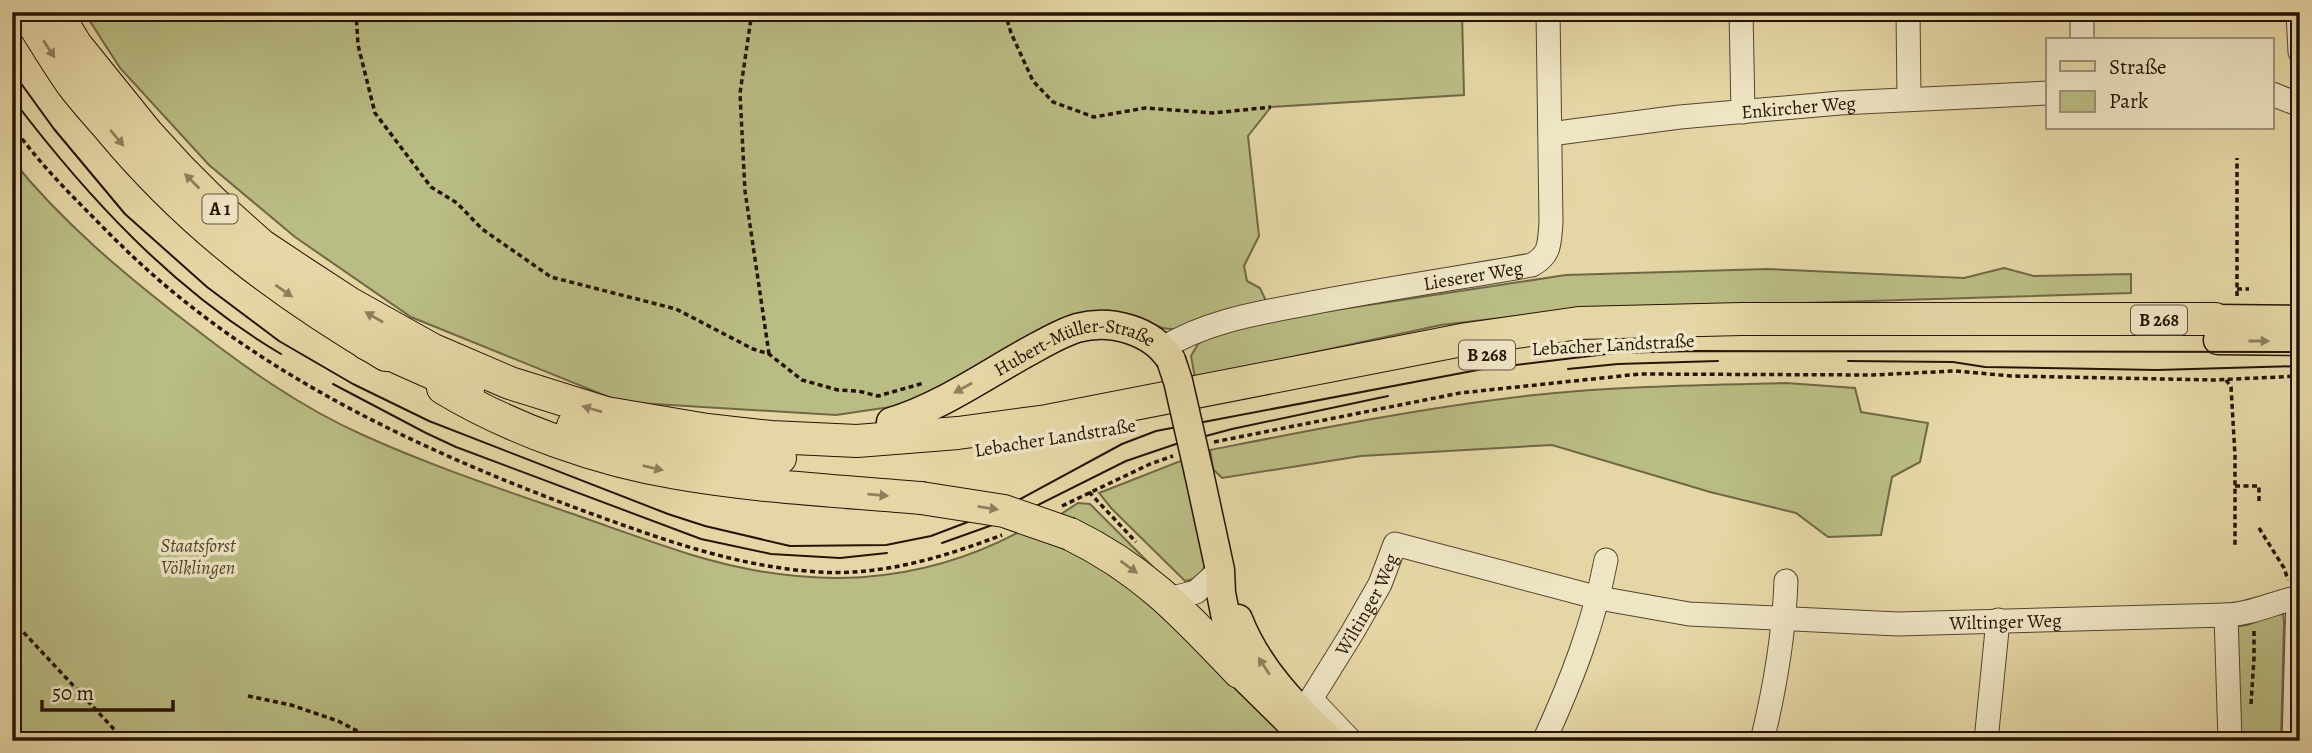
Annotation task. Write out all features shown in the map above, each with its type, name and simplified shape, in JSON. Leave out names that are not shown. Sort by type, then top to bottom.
[{"type":"highway","name":"A 1","points":[[26,12],[73,86],[136,162],[191,217],[264,277],[333,324],[367,344],[473,392],[553,420],[613,437],[726,456]]},
{"type":"highway","name":"A 1","points":[[56,12],[76,45],[147,133],[212,202],[261,245],[349,303],[443,355],[556,399],[647,421],[771,438]]},
{"type":"highway","name":"Lebacher Landstraße","points":[[771,438],[857,441],[958,433],[1047,421],[1467,338],[1579,323],[1742,319],[2217,330]]},
{"type":"highway","name":"Lebacher Landstraße","points":[[726,456],[834,459],[880,457],[961,452],[1038,442],[1459,359],[1581,342],[2217,330]]},
{"type":"highway","points":[[367,344],[464,401],[548,437],[601,455],[676,473],[782,486],[921,498],[1004,511],[1070,534],[1119,560],[1170,599],[1239,672]]},
{"type":"highway","points":[[771,438],[806,428],[891,422]]},
{"type":"main road","name":"Lebacher Landstraße","points":[[2217,330],[2300,320]]},
{"type":"main road","name":"Hubert-Müller-Straße","points":[[891,422],[918,412],[1048,341],[1078,328],[1101,325],[1120,327],[1148,337],[1168,354],[1178,381],[1220,570],[1221,593],[1239,672]]},
{"type":"main road","name":"Lebacher Landstraße","points":[[2217,330],[2300,341]]},
{"type":"main road","name":"Hubert-Müller-Straße","points":[[1220,570],[1251,646],[1269,676],[1306,706],[1331,741]]},
{"type":"main road","points":[[1239,672],[1309,741]]},
{"type":"street","name":"Lieserer Weg","points":[[1168,354],[1191,332],[1234,318],[1532,265],[1544,258],[1548,249],[1551,223],[1548,12]]},
{"type":"street","points":[[1741,12],[1743,112]]},
{"type":"street","points":[[1908,12],[1909,98]]},
{"type":"street","points":[[2082,12],[2082,38]]},
{"type":"street","points":[[2298,12],[2300,52]]},
{"type":"street","name":"Enkircher Weg","points":[[1550,134],[1680,117],[1909,98],[2046,93]]},
{"type":"street","points":[[2274,95],[2300,105]]},
{"type":"street","name":"Wiltinger Weg","points":[[1306,706],[1374,594],[1395,544],[1599,598],[1689,614],[1784,620],[1898,624],[2226,615],[2251,613],[2295,593]]},
{"type":"street","points":[[1544,741],[1575,671],[1599,598],[1606,560]]},
{"type":"street","points":[[1170,599],[1196,592],[1220,570]]},
{"type":"street","points":[[1762,741],[1770,709],[1784,620],[1786,581]]},
{"type":"street","points":[[2294,741],[2295,593]]},
{"type":"street","points":[[2226,615],[2230,741]]},
{"type":"street","points":[[1986,741],[1998,620]]},
{"type":"street","name":"Hubert-Müller-Straße","points":[[1306,706],[1351,741]]},
{"type":"path","points":[[356,12],[358,45],[375,113],[431,187],[457,203],[482,229],[551,277],[676,309],[753,349],[769,354],[802,380],[838,390],[878,396],[933,380]]},
{"type":"path","points":[[752,12],[740,93],[744,179],[769,354]]},
{"type":"path","points":[[1005,12],[1011,33],[1033,80],[1053,102],[1094,117],[1145,108],[1214,113],[1271,107]]},
{"type":"path","points":[[2237,270],[2238,158]]},
{"type":"path","points":[[2236,289],[2249,289]]},
{"type":"path","points":[[2235,547],[2231,387],[2226,380],[2300,376]]},
{"type":"path","points":[[2235,486],[2259,486],[2259,503]]},
{"type":"path","points":[[1089,492],[1142,548]]},
{"type":"path","points":[[2259,528],[2284,568],[2295,593]]},
{"type":"path","points":[[2250,705],[2254,658],[2251,613]]},
{"type":"path","points":[[12,620],[125,741]]},
{"type":"path","points":[[248,696],[291,705],[338,721],[377,741]]},
{"type":"green space","points":[[84,12],[1462,12],[1464,95],[1271,107],[1248,136],[1259,236],[1244,266],[1247,281],[1260,288],[1267,303],[1175,329],[1162,328],[1137,316],[1122,313],[1083,313],[904,405],[836,415],[621,402],[411,317],[295,237],[209,165],[120,68]]},
{"type":"green space","name":"Staatsforst Völklingen","points":[[12,160],[74,227],[165,305],[273,385],[317,412],[363,435],[464,476],[661,545],[735,566],[778,574],[820,578],[903,572],[944,563],[1025,529],[1124,575],[1296,741],[12,741]]},
{"type":"green space","points":[[2004,268],[2034,276],[2131,274],[2131,293],[1570,310],[1441,325],[1195,378],[1191,356],[1198,344],[1211,336],[1270,320],[1566,275],[1767,269],[1964,278]]},
{"type":"green space","points":[[1786,383],[1855,388],[1861,412],[1928,423],[1920,462],[1892,477],[1881,535],[1828,537],[1796,513],[1710,492],[1552,445],[1361,456],[1222,478],[1213,469],[1210,450],[1412,412],[1535,395],[1629,388]]},
{"type":"green space","points":[[1183,460],[1206,564],[1198,576],[1185,581],[1099,493]]},
{"type":"green space","points":[[1078,503],[1090,504],[1175,589],[1058,516]]},
{"type":"green space","points":[[2283,612],[2281,741],[2230,741],[2227,628],[2247,625]]},
{"type":"tram line","points":[[12,71],[54,129],[125,214],[207,287],[279,341],[353,384],[429,421],[668,514],[705,526],[790,546],[886,545],[931,536],[1002,509],[1122,444],[1156,431],[1483,369],[1615,353],[1696,351],[2300,352]]},
{"type":"tram line","points":[[12,98],[70,171],[134,239],[204,301],[281,354]]},
{"type":"tram line","points":[[1568,369],[1618,364],[1718,361]]},
{"type":"tram line","points":[[1848,361],[2157,370],[2300,366]]},
{"type":"tram line","points":[[333,384],[456,447],[701,539],[771,554],[840,558],[887,553]]},
{"type":"tram line","points":[[942,543],[1012,518],[1126,461],[1176,444],[1232,429],[1388,396]]}]
